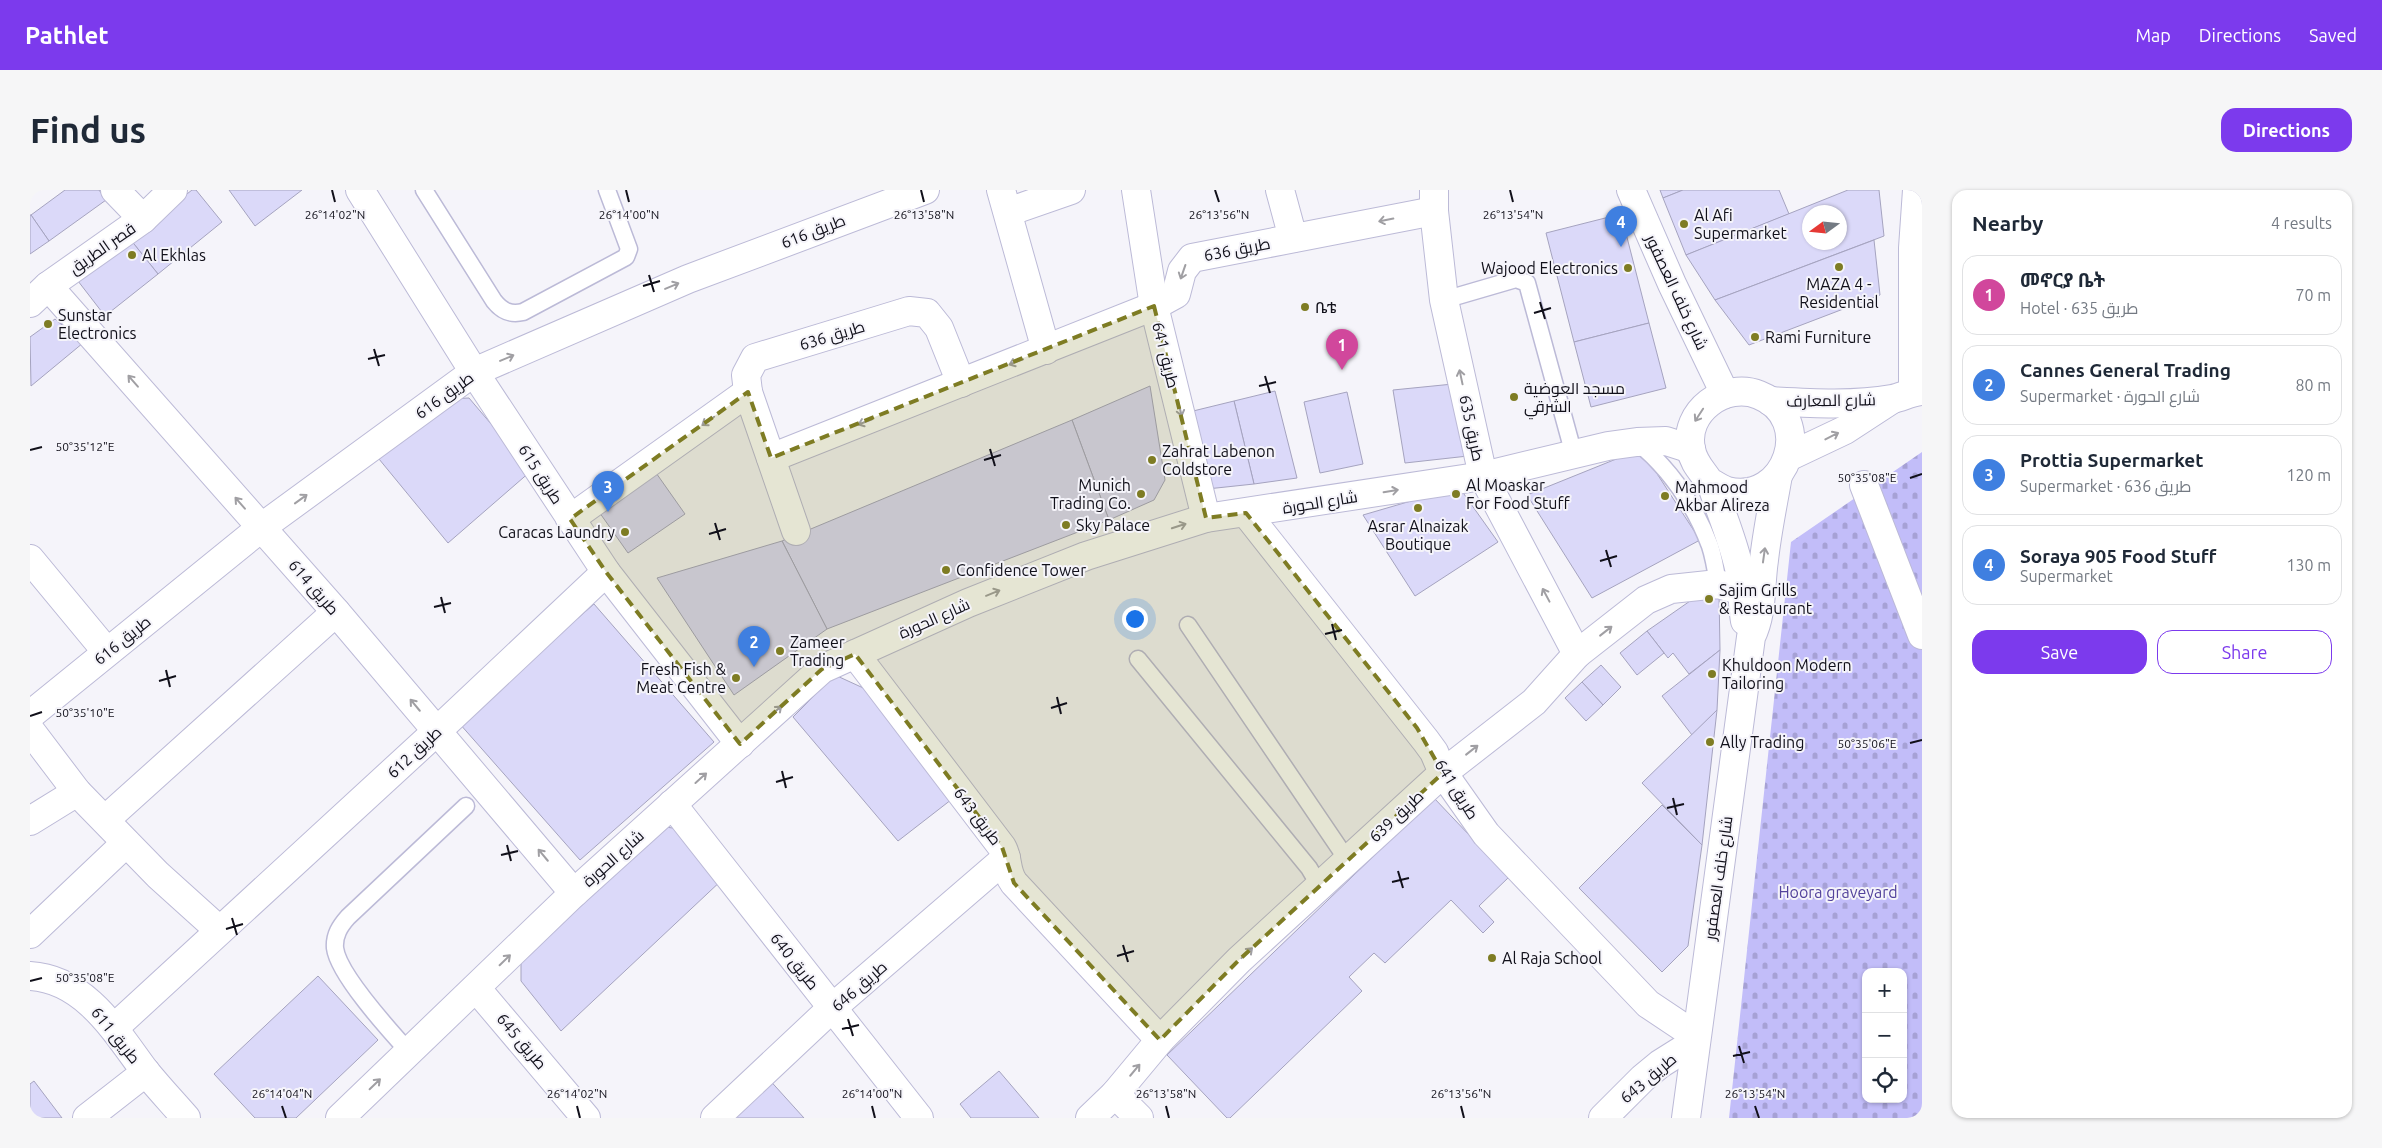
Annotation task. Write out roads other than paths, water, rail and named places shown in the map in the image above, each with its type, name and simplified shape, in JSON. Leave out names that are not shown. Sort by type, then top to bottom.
[{"type":"street","points":[[116,190],[143,219]]},
{"type":"street","name":"قصر الطريق","points":[[39,294],[143,219],[172,190]]},
{"type":"street","name":"طريق 615","points":[[360,190],[474,372],[606,572],[740,744]]},
{"type":"street","name":"طريق 616","points":[[30,715],[262,527],[474,372],[886,196],[925,190]]},
{"type":"street","points":[[1046,350],[1005,201],[1071,190]]},
{"type":"street","name":"طريق 641","points":[[1136,190],[1154,306],[1206,518]]},
{"type":"street","points":[[1280,190],[1293,238]]},
{"type":"street","name":"شارع خلف العصفور","points":[[1631,190],[1672,284],[1725,394]]},
{"type":"street","points":[[1909,394],[1918,246],[1917,190]]},
{"type":"street","name":"طريق 636","points":[[771,458],[1154,306],[1176,294],[1182,271],[1192,258],[1293,238],[1434,201]]},
{"type":"street","name":"طريق 635","points":[[1434,201],[1444,300],[1483,476],[1578,654]]},
{"type":"street","name":"طريق 614","points":[[39,294],[262,527],[574,893]]},
{"type":"street","name":"طريق 636","points":[[796,530],[748,392],[746,375],[755,358],[909,311],[927,313],[939,328],[961,383]]},
{"type":"street","points":[[570,519],[748,392]]},
{"type":"street","points":[[1748,392],[1770,401],[1782,412],[1788,426],[1791,442],[1783,466],[1763,487],[1746,492],[1727,491],[1710,482],[1697,468],[1690,449],[1690,435],[1694,421],[1702,409],[1712,399],[1725,394],[1748,392]]},
{"type":"street","name":"شارع المعارف","points":[[1770,401],[1809,404],[1909,394]]},
{"type":"street","name":"شارع المعارف","points":[[1783,466],[1909,394]]},
{"type":"street","name":"شارع الحورة","points":[[340,1118],[574,893],[822,669],[968,603],[1086,556],[1206,518],[1483,476],[1574,456],[1608,446],[1666,441],[1690,449]]},
{"type":"street","name":"شارع خلف العصفور","points":[[1686,1118],[1751,637],[1756,627],[1760,610],[1764,561],[1783,466]]},
{"type":"street","name":"شارع خلف العصفور","points":[[1710,482],[1731,541],[1730,587],[1751,637]]},
{"type":"street","points":[[1864,485],[1922,634]]},
{"type":"street","name":"طريق 641","points":[[1246,513],[1422,735],[1434,752],[1443,773],[1486,834],[1648,1004],[1696,1039]]},
{"type":"street","points":[[30,559],[107,652]]},
{"type":"street","name":"طريق 612","points":[[114,1028],[437,731],[606,572]]},
{"type":"street","name":"طريق 639","points":[[1090,1118],[1115,1094],[1160,1040],[1239,960],[1443,773],[1534,702],[1578,654],[1646,600],[1671,589],[1730,587]]},
{"type":"street","points":[[105,820],[336,612]]},
{"type":"street","name":"طريق 643","points":[[855,654],[1002,847],[1006,858],[1007,872],[1014,883],[1160,1040]]},
{"type":"street","points":[[30,730],[77,792],[126,843],[219,930]]},
{"type":"street","points":[[30,821],[77,792]]},
{"type":"street","name":"طريق 640","points":[[672,804],[919,1118]]},
{"type":"street","points":[[30,934],[126,843]]},
{"type":"street","name":"طريق 646","points":[[715,1118],[832,1008],[1006,858]]},
{"type":"street","name":"طريق 611","points":[[30,976],[55,982],[87,999],[114,1028],[146,1072],[186,1118]]},
{"type":"street","name":"طريق 645","points":[[476,988],[586,1118]]},
{"type":"street","name":"طريق 643","points":[[1602,1118],[1643,1078],[1696,1039]]},
{"type":"street","points":[[87,1118],[146,1072]]},
{"type":"street","points":[[1115,1094],[1140,1118]]},
{"type":"lane","points":[[424,190],[494,301],[506,312],[523,312],[623,260],[629,249],[607,190]]},
{"type":"lane","points":[[1444,300],[1516,279],[1528,283],[1574,456]]},
{"type":"lane","points":[[1637,442],[1656,457],[1696,515],[1730,587]]},
{"type":"lane","points":[[1188,625],[1348,861]]},
{"type":"lane","points":[[1138,659],[1308,868],[1319,885]]},
{"type":"lane","points":[[409,1052],[343,969],[335,947],[336,936],[340,925],[466,806]]},
{"type":"place","name":"Al Afi Supermarket","points":[[1684,224]]},
{"type":"place","name":"Soraya 905 Food Stuff","points":[[1621,247]]},
{"type":"place","name":"Al Ekhlas","points":[[132,255]]},
{"type":"place","name":"MAZA 4 - Residential","points":[[1839,267]]},
{"type":"place","name":"Wajood Electronics","points":[[1628,268]]},
{"type":"place","name":"ቤቴ","points":[[1305,307]]},
{"type":"place","name":"Sunstar Electronics","points":[[48,324]]},
{"type":"place","name":"Rami Furniture","points":[[1755,337]]},
{"type":"place","name":"መኖርያ ቤት","points":[[1342,370]]},
{"type":"place","name":"مسجد العوضية الشرقي","points":[[1514,397]]},
{"type":"place","name":"Zahrat Labenon Coldstore","points":[[1152,460]]},
{"type":"place","name":"Munich Trading Co.","points":[[1141,494]]},
{"type":"place","name":"Al Moaskar For Food Stuff","points":[[1456,494]]},
{"type":"place","name":"Mahmood Akbar Alireza","points":[[1665,496]]},
{"type":"place","name":"Asrar Alnaizak Boutique","points":[[1418,508]]},
{"type":"place","name":"Prottia Supermarket","points":[[608,512]]},
{"type":"place","name":"Sky Palace","points":[[1066,525]]},
{"type":"place","name":"Caracas Laundry","points":[[625,532]]},
{"type":"place","name":"Confidence Tower","points":[[946,570]]},
{"type":"place","name":"Sajim Grills & Restaurant","points":[[1709,599]]},
{"type":"place","name":"Zameer Trading","points":[[780,651]]},
{"type":"place","name":"Cannes General Trading","points":[[754,667]]},
{"type":"place","name":"Khuldoon Modern Tailoring","points":[[1712,674]]},
{"type":"place","name":"Fresh Fish & Meat Centre","points":[[736,678]]},
{"type":"place","name":"Ally Trading","points":[[1710,742]]},
{"type":"place","name":"Al Raja School","points":[[1492,958]]},
{"type":"park label","name":"Hoora graveyard","points":[[1838,892]]}]
